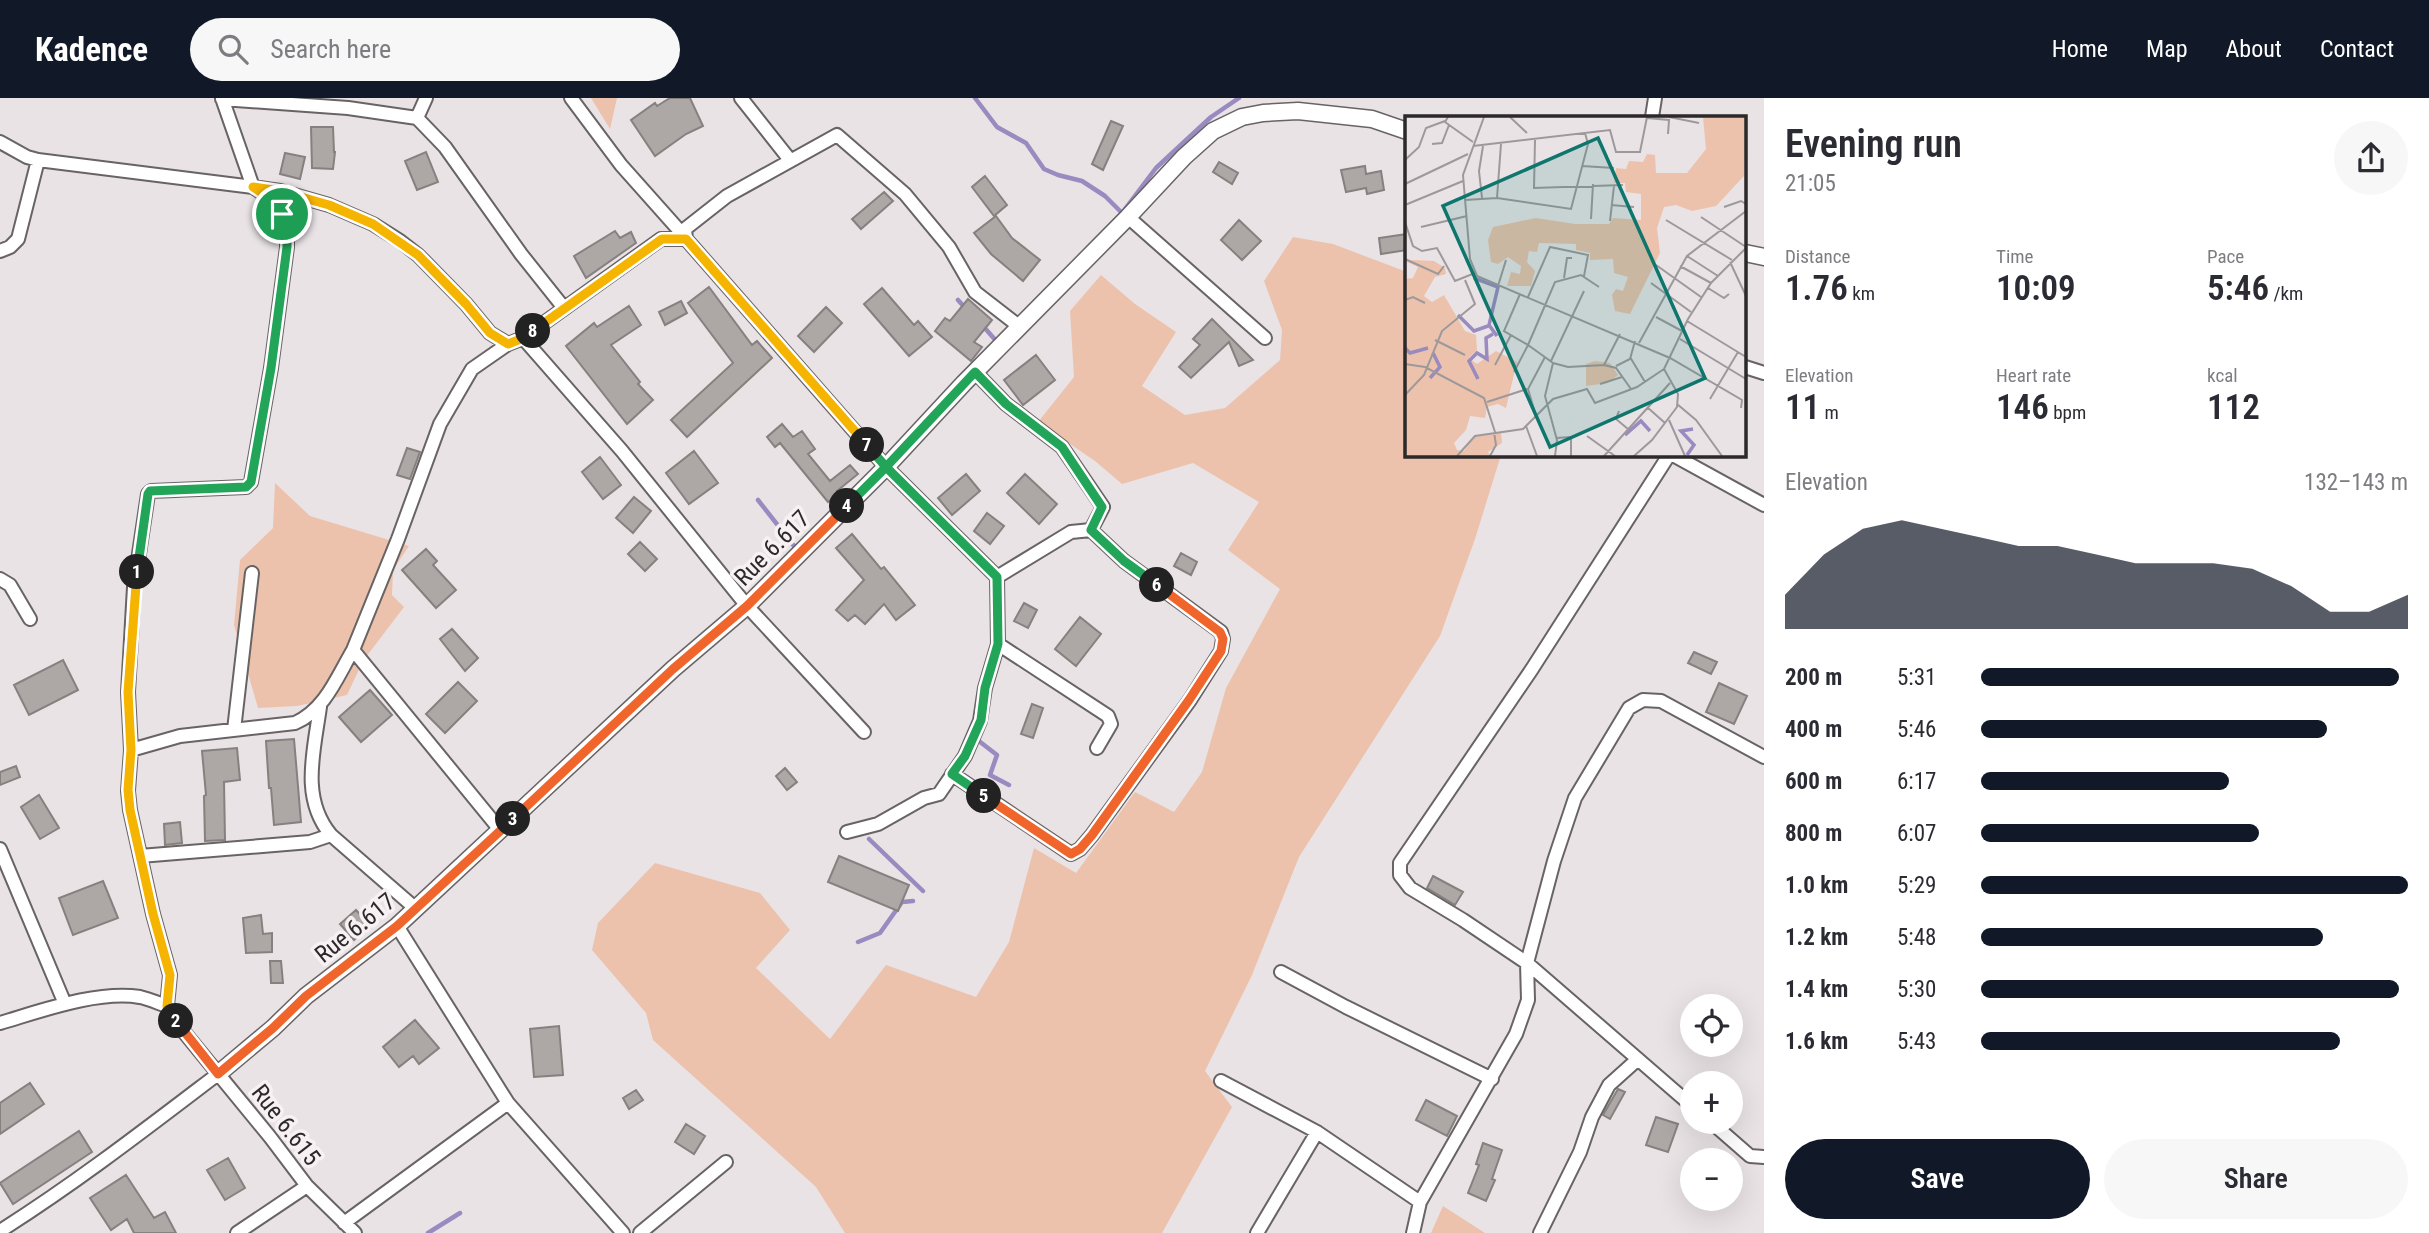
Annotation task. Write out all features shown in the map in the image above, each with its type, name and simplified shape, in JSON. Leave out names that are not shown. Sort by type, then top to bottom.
[{"type":"street","points":[[0,1023],[65,1004],[121,996],[142,998],[167,1006],[170,975],[153,914],[128,790],[131,750],[128,692],[134,587],[148,494],[150,491],[246,487],[251,482],[271,368],[287,247],[287,231],[282,214],[273,200],[253,187],[222,98],[348,108],[417,118],[445,146],[521,254],[564,308]]},
{"type":"street","points":[[417,118],[426,98]]},
{"type":"street","points":[[571,98],[621,165],[886,467],[997,577],[998,644],[985,688],[981,720],[965,756],[939,794],[924,798],[878,824],[847,832]]},
{"type":"street","points":[[741,98],[790,160]]},
{"type":"street","points":[[1652,116],[1655,98]]},
{"type":"street","name":"Rue 6.617","points":[[218,1074],[306,996],[397,926],[673,669],[747,606],[886,467],[1184,157],[1213,131],[1269,105],[1372,119],[1405,130]]},
{"type":"street","points":[[686,239],[685,229],[727,196],[837,135],[905,194],[948,247],[975,292],[1020,327]]},
{"type":"street","points":[[0,142],[38,160],[280,191],[329,205],[373,224],[418,255],[490,333],[508,344]]},
{"type":"street","points":[[0,251],[18,239],[38,160]]},
{"type":"street","points":[[1128,217],[1265,338]]},
{"type":"street","points":[[131,750],[180,736],[295,723],[312,714],[320,706],[353,650],[398,539],[440,424],[472,369],[508,344],[523,338],[662,239],[686,239]]},
{"type":"street","points":[[1746,253],[1764,257]]},
{"type":"street","points":[[523,338],[622,451],[747,606],[864,732]]},
{"type":"street","points":[[1746,367],[1764,373]]},
{"type":"street","points":[[975,372],[1006,404],[1062,447],[1102,507],[1091,530]]},
{"type":"street","points":[[1670,457],[1532,669],[1399,863],[1400,875],[1410,888],[1463,919],[1527,963],[1680,1096]]},
{"type":"street","points":[[1675,457],[1764,505]]},
{"type":"street","points":[[952,774],[1071,854],[1080,849],[1092,835],[1221,651],[1223,639],[1220,632],[1124,561],[1091,530],[1071,532],[997,577]]},
{"type":"street","points":[[234,730],[252,573]]},
{"type":"street","points":[[0,579],[10,585],[30,619]]},
{"type":"street","points":[[998,644],[1108,716],[1111,724],[1097,748]]},
{"type":"street","points":[[353,650],[501,831]]},
{"type":"street","points":[[1413,1233],[1420,1202],[1516,1034],[1528,1000],[1527,963],[1554,860],[1575,798],[1629,708],[1643,700],[1661,701],[1764,757]]},
{"type":"street","points":[[320,706],[312,767],[314,807],[331,835],[415,908]]},
{"type":"street","points":[[140,856],[310,842],[331,835]]},
{"type":"street","points":[[0,849],[65,1004]]},
{"type":"street","points":[[397,926],[508,1103],[622,1233]]},
{"type":"street","points":[[1281,972],[1492,1079]]},
{"type":"street","name":"Rue 6.615","points":[[167,1006],[179,1026],[307,1186],[355,1233]]},
{"type":"street","points":[[1540,1233],[1580,1153],[1592,1117],[1609,1084],[1638,1059]]},
{"type":"street","points":[[0,1231],[105,1158],[218,1074]]},
{"type":"street","points":[[1221,1081],[1317,1132],[1420,1202]]},
{"type":"street","points":[[344,1223],[508,1103]]},
{"type":"street","points":[[1257,1233],[1317,1132]]},
{"type":"street","points":[[1725,1134],[1750,1156],[1764,1157]]},
{"type":"street","points":[[640,1233],[726,1162]]},
{"type":"street","points":[[237,1233],[307,1186]]},
{"type":"shaded area","points":[[591,98],[617,98],[610,129]]},
{"type":"shaded area","points":[[1293,237],[1333,244],[1405,271],[1405,457],[1500,457],[1475,539],[1440,636],[1299,857],[1252,975],[1205,1071],[1232,1107],[1162,1233],[845,1233],[816,1187],[653,1040],[646,1013],[592,950],[598,923],[655,863],[760,893],[790,930],[756,968],[830,1039],[886,965],[976,997],[1009,942],[1034,848],[1076,873],[1135,792],[1174,812],[1202,772],[1226,688],[1280,589],[1228,550],[1259,502],[1193,463],[1122,484],[1095,461],[1038,422],[1074,377],[1070,311],[1101,275],[1135,304],[1176,332],[1142,386],[1185,415],[1225,408],[1280,360],[1282,330],[1264,281]]},
{"type":"shaded area","points":[[275,483],[310,516],[409,546],[393,570],[392,595],[404,607],[363,661],[347,695],[297,706],[258,708],[234,625],[240,560],[273,528]]},
{"type":"shaded area","points":[[1443,1206],[1485,1233],[1431,1233]]},
{"type":"building","points":[[670,98],[690,98],[703,126],[686,134],[655,156],[631,120],[655,103],[657,106]]},
{"type":"building","points":[[1111,121],[1123,126],[1103,170],[1092,164]]},
{"type":"building","points":[[311,127],[333,127],[333,169],[312,168]]},
{"type":"building","points":[[426,152],[438,182],[417,190],[405,161]]},
{"type":"building","points":[[285,153],[305,157],[300,179],[280,174]]},
{"type":"building","points":[[1219,162],[1238,173],[1232,184],[1213,172]]},
{"type":"building","points":[[1365,166],[1366,174],[1381,171],[1384,190],[1367,194],[1366,188],[1346,192],[1341,170]]},
{"type":"building","points":[[985,176],[1007,205],[994,216],[972,187]]},
{"type":"building","points":[[884,192],[893,201],[861,229],[852,219]]},
{"type":"building","points":[[996,216],[1012,238],[1040,260],[1023,281],[991,254],[974,233]]},
{"type":"building","points":[[1239,220],[1261,241],[1242,260],[1221,240]]},
{"type":"building","points":[[615,231],[620,238],[631,232],[636,243],[586,278],[574,256]]},
{"type":"building","points":[[1405,234],[1405,250],[1381,254],[1379,238]]},
{"type":"building","points":[[709,287],[752,345],[757,341],[772,358],[687,437],[671,420],[733,363],[688,303]]},
{"type":"building","points":[[882,288],[914,325],[918,321],[932,337],[909,356],[864,304]]},
{"type":"building","points":[[968,299],[992,320],[974,342],[982,347],[971,361],[935,331],[945,318],[950,321]]},
{"type":"building","points":[[681,301],[687,313],[665,325],[659,312]]},
{"type":"building","points":[[629,306],[641,325],[611,345],[640,382],[638,384],[653,400],[627,424],[566,346],[594,323],[597,327]]},
{"type":"building","points":[[826,307],[842,323],[814,352],[798,336]]},
{"type":"building","points":[[1212,319],[1253,360],[1239,366],[1229,342],[1191,378],[1179,367],[1200,345],[1193,339]]},
{"type":"building","points":[[1036,355],[1055,380],[1023,405],[1004,380]]},
{"type":"building","points":[[782,424],[793,437],[802,431],[815,449],[808,454],[830,481],[850,465],[858,474],[828,502],[780,443],[775,447],[767,437]]},
{"type":"building","points":[[407,448],[420,452],[410,479],[397,475]]},
{"type":"building","points":[[694,451],[718,483],[689,504],[666,473]]},
{"type":"building","points":[[600,457],[621,485],[603,499],[582,472]]},
{"type":"building","points":[[966,474],[980,491],[952,515],[938,498]]},
{"type":"building","points":[[1025,474],[1057,504],[1039,524],[1007,493]]},
{"type":"building","points":[[634,497],[651,511],[633,533],[616,518]]},
{"type":"building","points":[[987,513],[1004,526],[990,544],[974,531]]},
{"type":"building","points":[[852,534],[915,605],[896,620],[884,604],[865,624],[855,615],[848,621],[836,610],[864,580],[836,548]]},
{"type":"building","points":[[640,542],[657,559],[645,571],[628,554]]},
{"type":"building","points":[[426,549],[437,561],[433,565],[456,590],[436,608],[402,570]]},
{"type":"building","points":[[1181,553],[1197,562],[1191,575],[1174,566]]},
{"type":"building","points":[[1024,603],[1037,610],[1028,628],[1014,621]]},
{"type":"building","points":[[1080,617],[1101,634],[1076,666],[1055,649]]},
{"type":"building","points":[[452,629],[478,658],[465,671],[440,639]]},
{"type":"building","points":[[1694,652],[1717,662],[1711,674],[1688,663]]},
{"type":"building","points":[[63,660],[78,690],[29,715],[14,685]]},
{"type":"building","points":[[458,682],[477,701],[445,733],[426,714]]},
{"type":"building","points":[[1719,683],[1747,696],[1734,724],[1706,712]]},
{"type":"building","points":[[370,690],[392,715],[361,742],[339,717]]},
{"type":"building","points":[[1032,704],[1043,708],[1033,738],[1021,734]]},
{"type":"building","points":[[294,739],[301,822],[274,825],[266,741]]},
{"type":"building","points":[[237,748],[240,780],[224,782],[225,840],[205,841],[206,795],[202,751]]},
{"type":"building","points":[[16,766],[20,777],[0,785],[0,772]]},
{"type":"building","points":[[785,768],[797,782],[787,790],[776,776]]},
{"type":"building","points":[[39,795],[59,828],[40,839],[21,807]]},
{"type":"building","points":[[180,822],[182,843],[165,845],[164,824]]},
{"type":"building","points":[[839,856],[909,885],[898,911],[828,882]]},
{"type":"building","points":[[1433,876],[1463,892],[1455,905],[1427,888]]},
{"type":"building","points":[[103,881],[118,918],[73,935],[59,898]]},
{"type":"building","points":[[356,910],[370,925],[354,940],[340,924]]},
{"type":"building","points":[[261,915],[263,934],[272,933],[272,952],[246,953],[243,918]]},
{"type":"building","points":[[270,961],[281,961],[283,983],[271,983]]},
{"type":"building","points":[[415,1020],[439,1048],[419,1064],[413,1056],[399,1067],[383,1047]]},
{"type":"building","points":[[559,1026],[563,1075],[534,1077],[530,1029]]},
{"type":"building","points":[[30,1083],[44,1104],[0,1134],[0,1103]]},
{"type":"building","points":[[1618,1089],[1625,1092],[1610,1119],[1603,1115]]},
{"type":"building","points":[[636,1090],[643,1100],[629,1109],[623,1098]]},
{"type":"building","points":[[1426,1100],[1457,1116],[1447,1136],[1416,1120]]},
{"type":"building","points":[[1656,1117],[1678,1124],[1668,1152],[1646,1145]]},
{"type":"building","points":[[686,1124],[705,1136],[694,1154],[675,1142]]},
{"type":"building","points":[[79,1131],[92,1152],[13,1204],[0,1183]]},
{"type":"building","points":[[1483,1143],[1502,1150],[1492,1179],[1495,1180],[1486,1201],[1468,1193],[1479,1165],[1476,1164]]},
{"type":"building","points":[[228,1158],[245,1188],[225,1200],[207,1170]]},
{"type":"building","points":[[126,1175],[154,1218],[165,1212],[176,1233],[134,1233],[127,1219],[111,1230],[90,1198]]},
{"type":"waterway","points":[[975,98],[997,127],[1026,143],[1044,169],[1082,181],[1105,196],[1122,213],[1156,168],[1211,117],[1239,98]]},
{"type":"waterway","points":[[958,300],[967,310]]},
{"type":"waterway","points":[[983,326],[998,343]]},
{"type":"waterway","points":[[758,500],[798,551]]},
{"type":"waterway","points":[[975,738],[997,755],[990,775],[1009,785]]},
{"type":"waterway","points":[[869,839],[923,891]]},
{"type":"waterway","points":[[858,942],[880,933],[902,902],[913,901]]},
{"type":"waterway","points":[[428,1233],[460,1213]]},
{"type":"route","points":[[282,214],[273,200],[253,187],[280,191],[329,205],[373,224],[418,255],[490,333],[508,344],[523,338],[662,239],[686,239],[886,467],[975,372],[1006,404],[1062,447],[1102,507],[1091,530],[1124,561],[1220,632],[1223,639],[1221,651],[1092,835],[1080,849],[1071,854],[1058,847],[952,774],[965,756],[981,720],[985,688],[998,644],[997,577],[886,467],[747,606],[673,669],[397,926],[306,996],[218,1074],[179,1026],[167,1006],[170,975],[153,914],[130,810],[128,692],[134,587],[150,491],[246,487],[251,482],[271,368],[287,247],[287,231],[282,214]]}]
